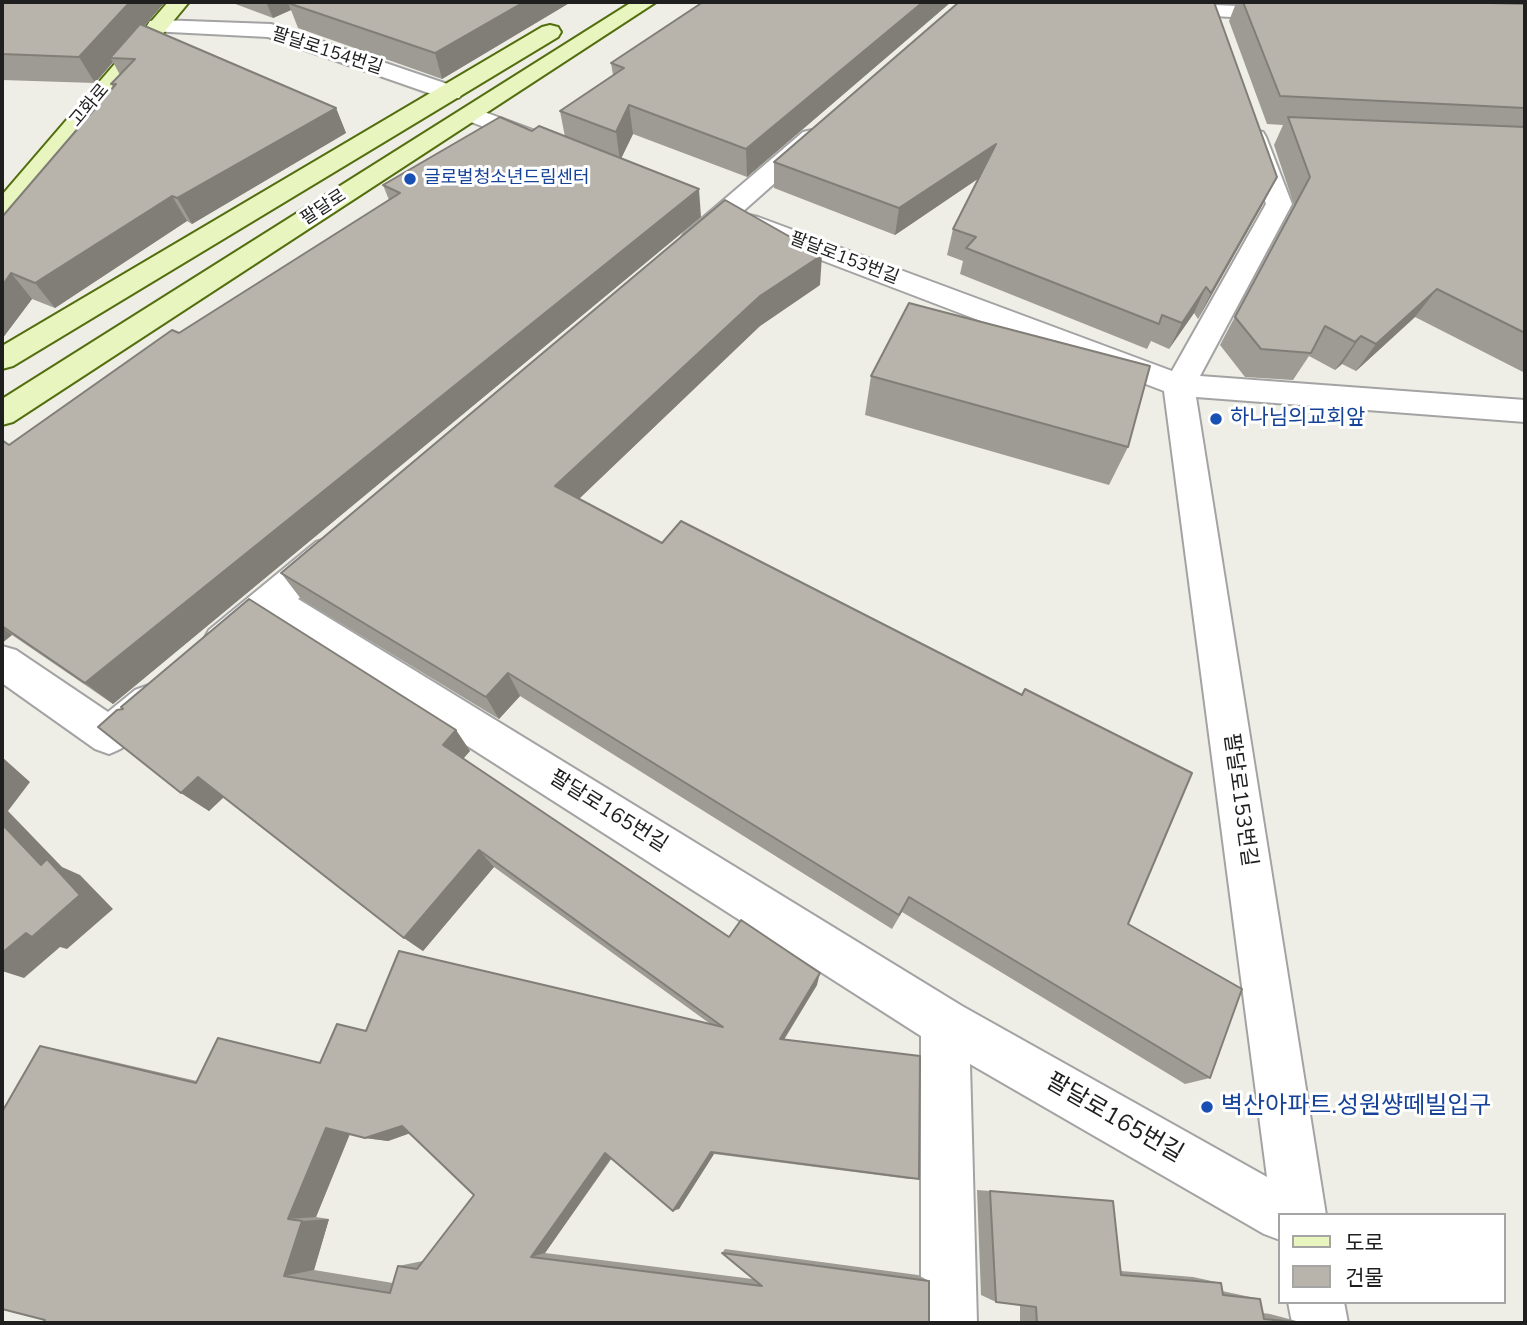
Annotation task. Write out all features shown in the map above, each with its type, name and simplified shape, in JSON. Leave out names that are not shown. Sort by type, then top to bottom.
[{"type":"main road","name":"고화로","points":[[2,211],[179,2]]},
{"type":"main road","name":"팔달로","points":[[2,414],[646,2]]},
{"type":"main road","name":"팔달로","points":[[2,359],[565,23]]},
{"type":"street","points":[[1211,6],[1221,36]]},
{"type":"street","points":[[1144,8],[1211,6],[1308,15]]},
{"type":"street","points":[[271,31],[294,19]]},
{"type":"street","name":"팔달로154번길","points":[[158,26],[271,31],[451,93]]},
{"type":"street","points":[[471,114],[560,149]]},
{"type":"street","points":[[672,259],[712,209],[830,122]]},
{"type":"street","points":[[1179,385],[1279,204],[1261,131]]},
{"type":"street","name":"팔달로153번길","points":[[712,209],[1179,385],[1525,411]]},
{"type":"street","name":"팔달로153번길","points":[[1179,385],[1298,1213]]},
{"type":"street","points":[[2,662],[109,736],[344,538]]},
{"type":"street","name":"팔달로165번길","points":[[270,601],[945,1023],[1279,1213]]},
{"type":"street","points":[[945,1023],[949,1323]]},
{"type":"street","points":[[1316,1304],[1321,1323]]},
{"type":"building","points":[[2,2],[130,2],[79,57],[2,54]]},
{"type":"building","points":[[524,2],[435,53],[288,3]]},
{"type":"building","points":[[703,2],[923,2],[746,149],[629,105],[616,132],[560,111],[624,68],[611,63]]},
{"type":"building","points":[[959,2],[1214,2],[1277,177],[1211,293],[1206,287],[1182,323],[1162,315],[1159,324],[966,248],[976,237],[953,229],[996,144],[899,208],[774,162]]},
{"type":"building","points":[[1243,2],[1525,4],[1525,108],[1280,96]]},
{"type":"building","points":[[140,24],[336,108],[177,198],[172,196],[35,283],[11,273],[2,286],[2,217],[116,84],[111,84],[135,59],[110,58]]},
{"type":"building","points":[[500,117],[532,131],[539,126],[699,189],[85,683],[2,626],[2,440],[9,445],[172,330],[179,333],[400,193],[383,185]]},
{"type":"building","points":[[1288,117],[1525,127],[1525,333],[1437,289],[1376,344],[1361,336],[1355,342],[1325,326],[1311,353],[1261,349],[1235,317],[1310,177]]},
{"type":"building","points":[[725,200],[822,255],[760,296],[555,486],[662,543],[681,521],[1022,695],[1025,689],[1192,773],[1128,924],[1242,989],[1210,1078],[909,897],[899,915],[508,673],[486,697],[281,573]]},
{"type":"building","points":[[909,303],[1150,366],[1128,447],[871,376]]},
{"type":"building","points":[[249,599],[456,730],[443,745],[729,937],[741,920],[820,973],[780,1039],[920,1056],[919,1179],[711,1152],[673,1211],[605,1153],[531,1257],[762,1286],[722,1253],[929,1281],[929,1323],[43,1323],[45,1320],[2,1309],[2,1112],[40,1046],[196,1083],[218,1038],[320,1063],[337,1024],[366,1031],[399,951],[723,1027],[479,850],[404,938],[198,777],[181,793],[98,727],[117,710],[123,709],[121,707]],"holes":[[[402,1126],[474,1195],[417,1269],[398,1266],[390,1293],[284,1276],[302,1221],[288,1219],[326,1128],[365,1138]]]},
{"type":"building","points":[[2,824],[41,865],[47,859],[80,895],[32,937],[26,933],[2,953]]},
{"type":"building","points":[[990,1191],[1113,1201],[1121,1275],[1221,1283],[1223,1295],[1260,1299],[1264,1319],[1304,1323],[1037,1323],[1036,1307],[996,1302]]},
{"type":"place","name":"글로벌청소년드림센터","points":[[410,179]]},
{"type":"place","name":"하나님의교회앞","points":[[1216,419]]},
{"type":"place","name":"벽산아파트.성원썅떼빌입구","points":[[1207,1107]]}]
